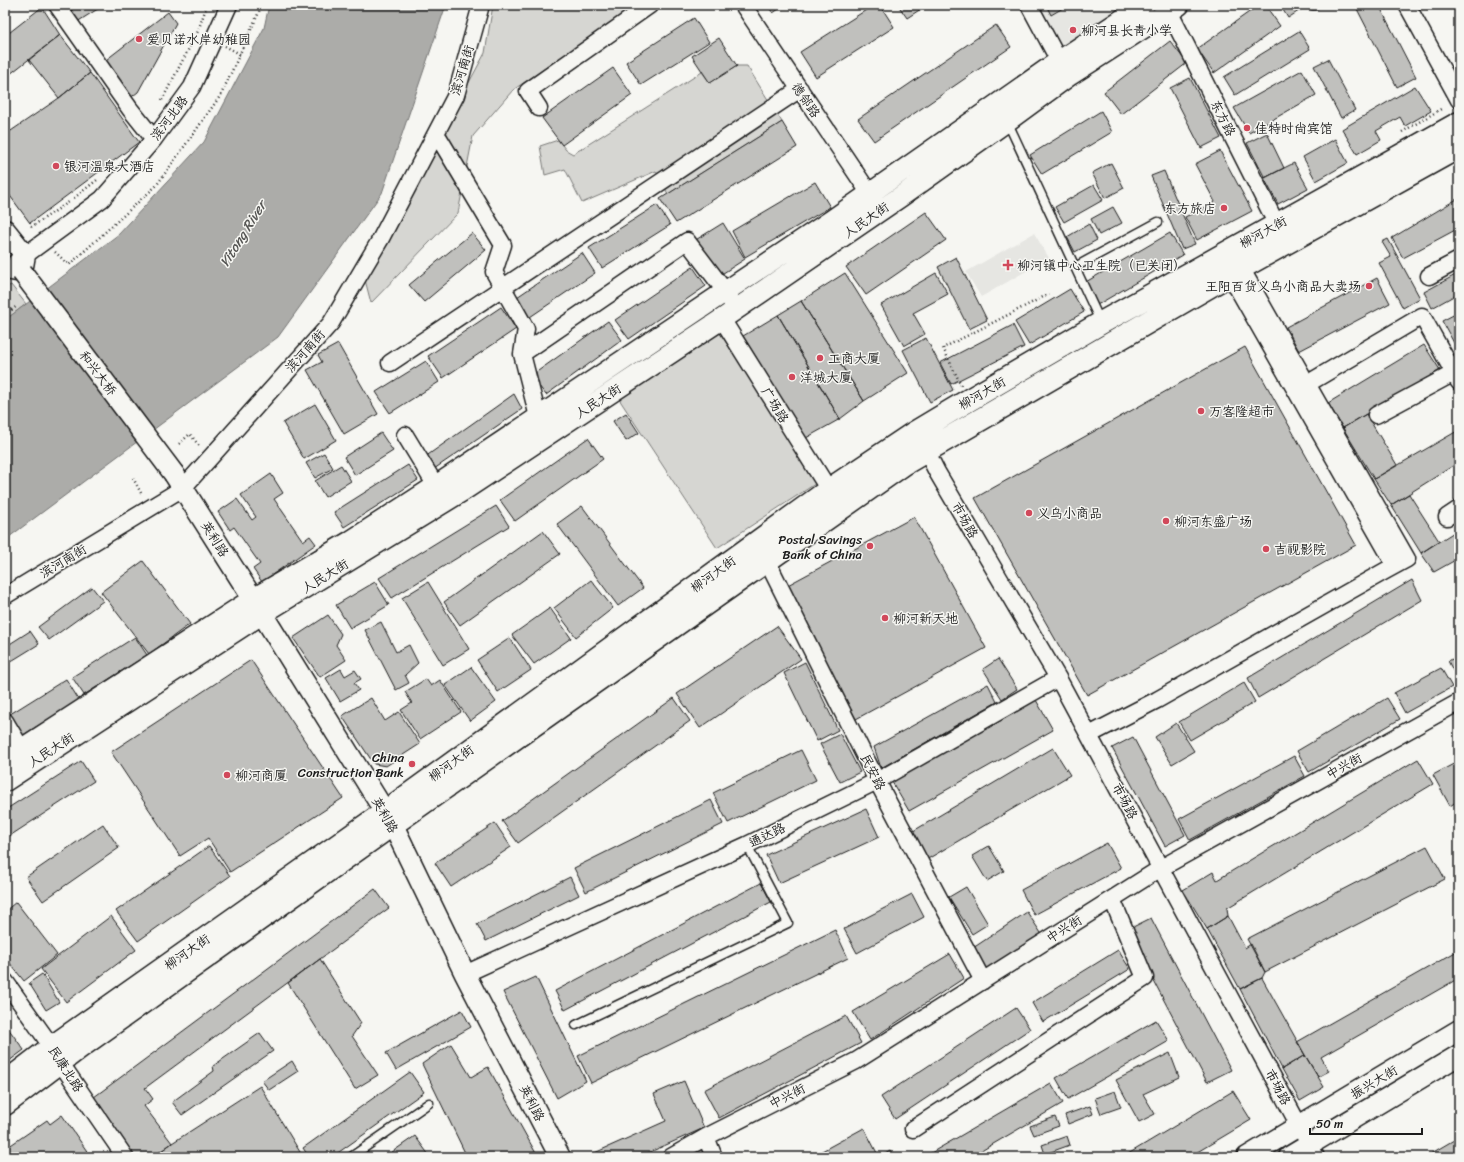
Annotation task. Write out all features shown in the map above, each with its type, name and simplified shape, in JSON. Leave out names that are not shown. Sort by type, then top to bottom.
[{"type":"main road","name":"柳河大街","points":[[389,818],[829,490],[914,433],[1101,323],[1459,123]]},
{"type":"main road","name":"柳河大街","points":[[5,1082],[56,1055],[389,818],[767,561],[904,464],[1236,272],[1459,147]]},
{"type":"main road","name":"柳河大街","points":[[5,1104],[56,1055]]},
{"type":"street","points":[[57,5],[130,109],[154,139]]},
{"type":"street","name":"滨河北路","points":[[14,267],[102,199],[154,139],[192,87],[229,5]]},
{"type":"street","name":"滨河南街","points":[[5,596],[178,481],[331,323],[380,240],[456,95],[481,5]]},
{"type":"street","points":[[539,108],[528,91],[650,5]]},
{"type":"street","name":"德邻路","points":[[743,5],[870,194]]},
{"type":"street","points":[[1029,5],[1059,61]]},
{"type":"street","name":"人民大街","points":[[5,781],[258,607],[351,541],[436,486],[870,194],[1059,61],[1144,5]]},
{"type":"street","points":[[1407,5],[1459,100]]},
{"type":"street","name":"人民大街","points":[[5,760],[21,748],[258,607],[464,490],[729,315],[1007,122],[1070,75],[1174,8]]},
{"type":"street","name":"东方路","points":[[1174,8],[1277,225]]},
{"type":"street","points":[[390,363],[800,89]]},
{"type":"street","points":[[439,138],[503,244],[494,272],[526,329],[522,354],[538,417],[548,434]]},
{"type":"street","name":"和兴大桥","points":[[5,230],[14,267],[178,481]]},
{"type":"street","name":"广场路","points":[[522,354],[687,241],[725,291],[729,315],[829,490]]},
{"type":"street","points":[[1428,276],[1459,260]]},
{"type":"street","points":[[1236,272],[1308,384],[1401,562]]},
{"type":"street","points":[[1236,272],[1401,562]]},
{"type":"street","points":[[1308,384],[1422,316],[1456,377],[1376,415]]},
{"type":"street","points":[[405,435],[436,486]]},
{"type":"street","name":"市场路","points":[[926,450],[937,472],[1058,678],[1313,1151]]},
{"type":"street","name":"英利路","points":[[178,481],[389,818],[465,974],[560,1157]]},
{"type":"street","name":"民安路","points":[[767,561],[877,781],[983,981]]},
{"type":"street","points":[[1089,735],[1157,700],[1401,562]]},
{"type":"street","name":"通达路","points":[[465,974],[747,845],[877,781],[1058,678]]},
{"type":"street","name":"中兴街","points":[[671,1157],[706,1137],[856,1061],[1161,868],[1459,702]]},
{"type":"street","points":[[5,721],[21,748]]},
{"type":"street","points":[[913,1129],[1145,978],[1112,899]]},
{"type":"street","name":"民康北路","points":[[5,981],[125,1157]]},
{"type":"street","name":"振兴大街","points":[[1247,1157],[1459,1030]]},
{"type":"street","name":"振兴大街","points":[[1289,1157],[1313,1151],[1459,1055]]},
{"type":"street","points":[[706,1137],[714,1157]]},
{"type":"lane","points":[[1007,122],[1101,323]]},
{"type":"lane","points":[[1075,267],[1158,222]]},
{"type":"lane","points":[[576,1025],[788,923],[747,845]]},
{"type":"lane","points":[[351,1157],[429,1103]]},
{"type":"path","points":[[53,250],[69,265],[156,186],[221,95],[261,5]]},
{"type":"path","points":[[223,45],[240,54]]},
{"type":"path","points":[[969,400],[943,348],[1049,294]]},
{"type":"path","points":[[5,315],[17,306]]},
{"type":"path","points":[[179,444],[190,434],[204,453]]},
{"type":"path","points":[[133,478],[144,498]]},
{"type":"shaded area","points":[[493,5],[634,5],[608,25],[513,90],[473,136],[458,213],[371,303],[364,276],[485,53]]},
{"type":"shaded area","name":"柳河县长青小学","points":[[1037,5],[1132,5],[1061,54]]},
{"type":"shaded area","points":[[737,66],[747,66],[782,122],[668,194],[656,171],[582,203],[565,169],[545,175],[540,146],[558,140],[566,150],[573,154],[702,72],[710,83]]},
{"type":"shaded area","name":"柳河镇中心卫生院（已关闭）","points":[[1034,233],[1049,258],[981,297],[966,272]]},
{"type":"shaded area","points":[[11,285],[26,304],[5,320],[5,288]]},
{"type":"shaded area","points":[[720,333],[818,482],[717,548],[619,399]]},
{"type":"water","name":"Yitong River","points":[[269,5],[446,5],[382,193],[278,337],[5,540],[5,320],[119,234],[204,142],[264,28]]},
{"type":"building","points":[[66,5],[104,5],[77,22]]},
{"type":"building","points":[[767,5],[785,5],[773,13]]},
{"type":"building","points":[[874,5],[880,5],[894,27],[816,77],[800,52]]},
{"type":"building","points":[[898,5],[927,5],[907,18]]},
{"type":"building","points":[[1046,5],[1068,5],[1051,15]]},
{"type":"building","points":[[1259,5],[1265,5],[1280,26],[1214,73],[1197,49]]},
{"type":"building","points":[[1280,5],[1308,5],[1288,18]]},
{"type":"building","points":[[1355,5],[1379,5],[1416,77],[1397,87]]},
{"type":"building","points":[[42,7],[60,35],[5,78],[5,36]]},
{"type":"building","points":[[168,12],[176,23],[138,92],[129,99],[102,63]]},
{"type":"building","points":[[694,18],[709,42],[641,85],[626,62]]},
{"type":"building","points":[[996,25],[1011,47],[874,141],[858,119]]},
{"type":"building","points":[[1299,31],[1310,49],[1235,95],[1224,77]]},
{"type":"building","points":[[60,35],[90,73],[59,98],[29,60]]},
{"type":"building","points":[[719,38],[737,66],[710,83],[692,56]]},
{"type":"building","points":[[1170,41],[1187,63],[1121,114],[1104,92]]},
{"type":"building","points":[[1459,50],[1459,59],[1455,52]]},
{"type":"building","points":[[1328,59],[1355,110],[1341,118],[1314,66]]},
{"type":"building","points":[[613,68],[632,95],[562,145],[542,118]]},
{"type":"building","points":[[1302,70],[1316,95],[1249,133],[1234,108]]},
{"type":"building","name":"银河温泉大酒店","points":[[90,73],[139,142],[30,223],[5,189],[5,135],[59,98]]},
{"type":"building","points":[[1190,78],[1221,138],[1201,148],[1170,88]]},
{"type":"building","points":[[1415,86],[1431,111],[1405,126],[1400,117],[1376,131],[1381,140],[1357,154],[1342,129]]},
{"type":"building","points":[[1101,111],[1112,132],[1042,174],[1030,155]]},
{"type":"building","points":[[782,122],[797,147],[676,223],[660,199]]},
{"type":"building","points":[[1267,133],[1284,168],[1265,178],[1247,143]]},
{"type":"building","points":[[1335,139],[1348,163],[1316,181],[1303,157]]},
{"type":"building","points":[[1220,151],[1252,211],[1197,240],[1185,217],[1215,202],[1195,164]]},
{"type":"building","points":[[1111,163],[1124,188],[1105,198],[1092,173]]},
{"type":"building","points":[[1294,163],[1308,188],[1278,204],[1264,178]]},
{"type":"building","points":[[1164,171],[1195,244],[1182,249],[1151,176]]},
{"type":"building","points":[[815,182],[830,207],[745,257],[732,231]]},
{"type":"building","points":[[1094,185],[1103,200],[1064,222],[1055,207]]},
{"type":"building","points":[[1457,199],[1459,202],[1459,228],[1403,258],[1392,238]]},
{"type":"building","points":[[657,205],[670,225],[602,268],[589,248]]},
{"type":"building","points":[[1113,207],[1122,223],[1099,235],[1091,219]]},
{"type":"building","points":[[926,212],[946,240],[866,295],[846,267]]},
{"type":"building","points":[[723,223],[745,259],[717,277],[694,241]]},
{"type":"building","points":[[1089,224],[1097,240],[1075,252],[1067,237]]},
{"type":"building","points":[[472,233],[486,250],[424,302],[409,285]]},
{"type":"building","points":[[1170,233],[1183,255],[1097,305],[1084,283]]},
{"type":"building","points":[[1388,239],[1420,298],[1403,308],[1379,263],[1391,257],[1382,242]]},
{"type":"building","points":[[582,253],[595,273],[527,319],[514,299]]},
{"type":"building","points":[[956,257],[987,320],[969,329],[938,267]]},
{"type":"building","points":[[693,267],[706,286],[629,339],[615,320]]},
{"type":"building","points":[[845,273],[908,373],[864,401],[801,301]]},
{"type":"building","points":[[936,273],[948,294],[913,313],[925,334],[904,346],[881,305]]},
{"type":"building","points":[[1459,273],[1459,293],[1432,308],[1424,292]]},
{"type":"building","points":[[1377,278],[1390,303],[1299,351],[1286,327]]},
{"type":"building","points":[[1070,289],[1084,312],[1029,345],[1015,322]]},
{"type":"building","name":"工商大厦","points":[[801,301],[864,401],[840,419],[778,315]]},
{"type":"building","points":[[501,307],[516,329],[443,378],[428,356]]},
{"type":"building","points":[[1459,312],[1459,340],[1454,343],[1442,321]]},
{"type":"building","name":"洋城大厦","points":[[778,315],[840,419],[806,438],[743,336]]},
{"type":"building","points":[[608,321],[622,340],[546,395],[531,376]]},
{"type":"building","points":[[1013,325],[1024,347],[951,384],[940,363]]},
{"type":"building","points":[[926,338],[953,390],[930,402],[903,350]]},
{"type":"building","points":[[338,344],[378,414],[344,434],[307,370],[322,362],[318,355]]},
{"type":"building","points":[[1424,345],[1440,370],[1343,428],[1328,403]]},
{"type":"building","name":"柳河东盛广场","points":[[1245,347],[1356,545],[1087,695],[975,498]]},
{"type":"building","points":[[426,361],[439,382],[390,413],[376,392]]},
{"type":"building","points":[[514,394],[522,409],[434,469],[425,457]]},
{"type":"building","points":[[315,404],[336,440],[304,459],[283,423]]},
{"type":"building","points":[[626,413],[639,433],[626,441],[613,421]]},
{"type":"building","points":[[1366,414],[1397,465],[1374,479],[1343,428]]},
{"type":"building","points":[[1459,430],[1459,462],[1391,505],[1374,479]]},
{"type":"building","points":[[381,433],[393,451],[355,475],[344,457]]},
{"type":"building","points":[[588,438],[603,459],[515,521],[500,500]]},
{"type":"building","points":[[324,453],[333,468],[315,478],[306,463]]},
{"type":"building","points":[[341,465],[351,481],[325,497],[315,481]]},
{"type":"building","points":[[408,465],[418,480],[344,527],[334,512]]},
{"type":"building","points":[[271,474],[283,493],[274,499],[303,541],[310,536],[316,544],[262,582],[253,569],[260,564],[234,527],[230,530],[218,512],[237,499],[252,520],[256,517],[241,495]]},
{"type":"building","points":[[1409,494],[1439,541],[1421,553],[1391,505]]},
{"type":"building","points":[[496,506],[509,526],[392,598],[379,578]]},
{"type":"building","points":[[582,506],[643,588],[618,606],[557,524]]},
{"type":"building","name":"柳河新天地","points":[[914,517],[986,648],[856,719],[784,587]]},
{"type":"building","points":[[1459,529],[1459,558],[1434,572],[1421,553]]},
{"type":"building","points":[[543,531],[560,554],[460,625],[444,602]]},
{"type":"building","points":[[143,561],[190,624],[149,654],[101,592]]},
{"type":"building","points":[[591,580],[613,608],[576,637],[554,608]]},
{"type":"building","points":[[1412,580],[1422,600],[1258,698],[1248,678]]},
{"type":"building","points":[[375,582],[389,605],[350,628],[336,605]]},
{"type":"building","points":[[428,582],[469,649],[443,665],[402,598]]},
{"type":"building","points":[[92,587],[103,601],[49,640],[38,627]]},
{"type":"building","points":[[550,608],[571,638],[534,664],[512,635]]},
{"type":"building","points":[[328,615],[341,634],[336,645],[346,660],[320,677],[293,638]]},
{"type":"building","points":[[381,622],[396,652],[409,645],[418,663],[405,675],[409,683],[396,690],[365,630]]},
{"type":"building","points":[[777,626],[801,659],[700,728],[677,694]]},
{"type":"building","points":[[30,631],[39,644],[5,665],[5,647]]},
{"type":"building","points":[[135,637],[147,655],[84,695],[72,677]]},
{"type":"building","points":[[510,638],[531,670],[498,692],[477,660]]},
{"type":"building","points":[[1459,656],[1459,682],[1448,661]]},
{"type":"building","points":[[998,659],[1017,689],[1002,699],[983,669]]},
{"type":"building","name":"柳河商厦","points":[[251,660],[343,798],[230,872],[208,838],[180,856],[111,752]]},
{"type":"building","points":[[805,662],[838,730],[817,741],[784,673]]},
{"type":"building","points":[[471,667],[496,702],[470,721],[445,685]]},
{"type":"building","points":[[1441,668],[1452,687],[1405,713],[1394,693]]},
{"type":"building","points":[[341,669],[345,676],[355,670],[361,679],[354,683],[359,690],[340,701],[326,678]]},
{"type":"building","points":[[66,679],[79,700],[20,737],[7,716]]},
{"type":"building","points":[[426,679],[431,686],[440,680],[461,712],[420,739],[401,710],[412,703],[405,692]]},
{"type":"building","points":[[1244,683],[1255,702],[1190,740],[1179,722]]},
{"type":"building","points":[[988,684],[997,702],[881,768],[874,747]]},
{"type":"building","points":[[371,698],[385,721],[399,712],[420,744],[386,766],[374,764],[342,716]]},
{"type":"building","points":[[674,698],[690,721],[518,843],[502,821]]},
{"type":"building","points":[[1387,698],[1400,719],[1309,772],[1297,751]]},
{"type":"building","points":[[1036,700],[1053,730],[909,811],[892,782]]},
{"type":"building","points":[[1176,723],[1194,751],[1172,764],[1155,737]]},
{"type":"building","points":[[840,734],[860,772],[840,782],[820,744]]},
{"type":"building","points":[[1133,737],[1185,835],[1165,846],[1112,748]]},
{"type":"building","points":[[1053,748],[1070,775],[926,860],[910,833]]},
{"type":"building","points":[[801,750],[816,780],[728,823],[713,793]]},
{"type":"building","points":[[1294,756],[1305,776],[1190,840],[1179,819]]},
{"type":"building","points":[[1418,759],[1433,784],[1227,908],[1228,916],[1207,929],[1183,890],[1213,872],[1217,880]]},
{"type":"building","points":[[81,761],[94,781],[5,839],[5,810]]},
{"type":"building","points":[[1459,761],[1459,800],[1450,806],[1433,775]]},
{"type":"building","points":[[711,800],[723,824],[586,892],[574,868]]},
{"type":"building","points":[[866,809],[879,837],[779,883],[766,855]]},
{"type":"building","points":[[495,823],[511,847],[451,887],[435,863]]},
{"type":"building","points":[[103,824],[119,848],[43,901],[26,877]]},
{"type":"building","points":[[1107,843],[1121,868],[1034,915],[1021,890]]},
{"type":"building","points":[[209,846],[230,876],[138,941],[116,911]]},
{"type":"building","points":[[989,846],[1004,871],[987,881],[972,856]]},
{"type":"building","points":[[1427,846],[1445,879],[1265,972],[1247,939]]},
{"type":"building","points":[[570,877],[579,895],[486,941],[477,924]]},
{"type":"building","points":[[761,883],[771,902],[565,1010],[555,991]]},
{"type":"building","points":[[966,887],[988,924],[972,934],[949,897]]},
{"type":"building","points":[[375,889],[389,908],[145,1088],[153,1099],[144,1106],[172,1143],[153,1157],[132,1157],[90,1100]]},
{"type":"building","points":[[912,894],[924,917],[857,953],[844,929]]},
{"type":"building","points":[[16,902],[57,955],[24,981],[5,957],[5,911]]},
{"type":"building","points":[[1027,912],[1043,936],[985,973],[970,950]]},
{"type":"building","points":[[111,916],[136,950],[66,1002],[41,969]]},
{"type":"building","points":[[1228,916],[1245,948],[1251,944],[1265,972],[1262,978],[1240,989],[1207,929]]},
{"type":"building","points":[[1151,918],[1231,1070],[1207,1082],[1127,930]]},
{"type":"building","points":[[835,930],[848,958],[591,1083],[578,1056]]},
{"type":"building","points":[[1118,950],[1130,969],[1043,1022],[1032,1003]]},
{"type":"building","points":[[1459,950],[1459,978],[1321,1057],[1329,1071],[1318,1077],[1297,1042]]},
{"type":"building","points":[[950,954],[964,978],[870,1040],[853,1012]]},
{"type":"building","points":[[320,959],[361,1023],[352,1036],[378,1075],[355,1089],[288,983]]},
{"type":"building","points":[[42,974],[59,1002],[46,1010],[29,983]]},
{"type":"building","points":[[536,977],[586,1081],[557,1098],[503,992]]},
{"type":"building","points":[[1262,978],[1305,1055],[1282,1069],[1240,989]]},
{"type":"building","points":[[1016,1008],[1030,1029],[895,1119],[881,1097]]},
{"type":"building","points":[[462,1010],[471,1027],[396,1070],[386,1053]]},
{"type":"building","points":[[846,1016],[861,1043],[719,1118],[704,1090]]},
{"type":"building","points":[[1156,1020],[1169,1041],[1068,1099],[1056,1078]]},
{"type":"building","points":[[5,1024],[24,1050],[5,1064]]},
{"type":"building","points":[[260,1033],[273,1051],[182,1115],[172,1102],[214,1071],[213,1066]]},
{"type":"building","points":[[451,1044],[471,1077],[488,1067],[538,1157],[467,1157],[422,1064]]},
{"type":"building","points":[[1170,1053],[1179,1077],[1143,1094],[1155,1114],[1139,1122],[1116,1080]]},
{"type":"building","points":[[1305,1055],[1324,1087],[1300,1101],[1282,1069]]},
{"type":"building","points":[[292,1061],[298,1071],[269,1090],[262,1081]]},
{"type":"building","points":[[410,1072],[424,1092],[332,1157],[309,1157],[303,1148]]},
{"type":"building","points":[[684,1081],[704,1128],[639,1157],[591,1157],[590,1155],[666,1121],[654,1094]]},
{"type":"building","points":[[1051,1083],[1063,1103],[971,1157],[924,1157]]},
{"type":"building","points":[[260,1086],[303,1157],[153,1157],[172,1143]]},
{"type":"building","points":[[1115,1091],[1121,1107],[1101,1114],[1095,1098]]},
{"type":"building","points":[[1233,1091],[1251,1120],[1189,1157],[1123,1157]]},
{"type":"building","points":[[1090,1106],[1093,1114],[1068,1124],[1065,1115]]},
{"type":"building","points":[[62,1115],[91,1157],[5,1157],[5,1149],[47,1120],[50,1124]]},
{"type":"building","points":[[1055,1117],[1059,1126],[1034,1135],[1030,1126]]},
{"type":"building","points":[[864,1128],[877,1153],[870,1157],[811,1157]]},
{"type":"building","points":[[415,1136],[429,1155],[427,1157],[385,1157]]},
{"type":"building","points":[[1067,1136],[1070,1145],[1045,1154],[1042,1145]]},
{"type":"building","points":[[1459,1137],[1459,1157],[1425,1157]]},
{"type":"building","points":[[890,1151],[894,1157],[880,1157]]},
{"type":"place","name":"柳河县长青小学","points":[[1073,30]]},
{"type":"place","name":"爱贝诺水岸幼稚园","points":[[139,39]]},
{"type":"place","name":"佳特时尚宾馆","points":[[1247,128]]},
{"type":"place","name":"银河温泉大酒店","points":[[56,166]]},
{"type":"place","name":"东方旅店","points":[[1224,208]]},
{"type":"place","name":"柳河镇中心卫生院（已关闭）","points":[[1008,265]]},
{"type":"place","name":"王阳百货义乌小商品大卖场","points":[[1369,286]]},
{"type":"place","name":"工商大厦","points":[[820,358]]},
{"type":"place","name":"洋城大厦","points":[[792,377]]},
{"type":"place","name":"万客隆超市","points":[[1201,411]]},
{"type":"place","name":"义乌小商品","points":[[1029,513]]},
{"type":"place","name":"柳河东盛广场","points":[[1166,521]]},
{"type":"place","name":"Postal Savings Bank of China","points":[[870,546]]},
{"type":"place","name":"吉视影院","points":[[1266,549]]},
{"type":"place","name":"柳河新天地","points":[[885,618]]},
{"type":"place","name":"China Construction Bank","points":[[412,764]]},
{"type":"place","name":"柳河商厦","points":[[227,775]]}]
